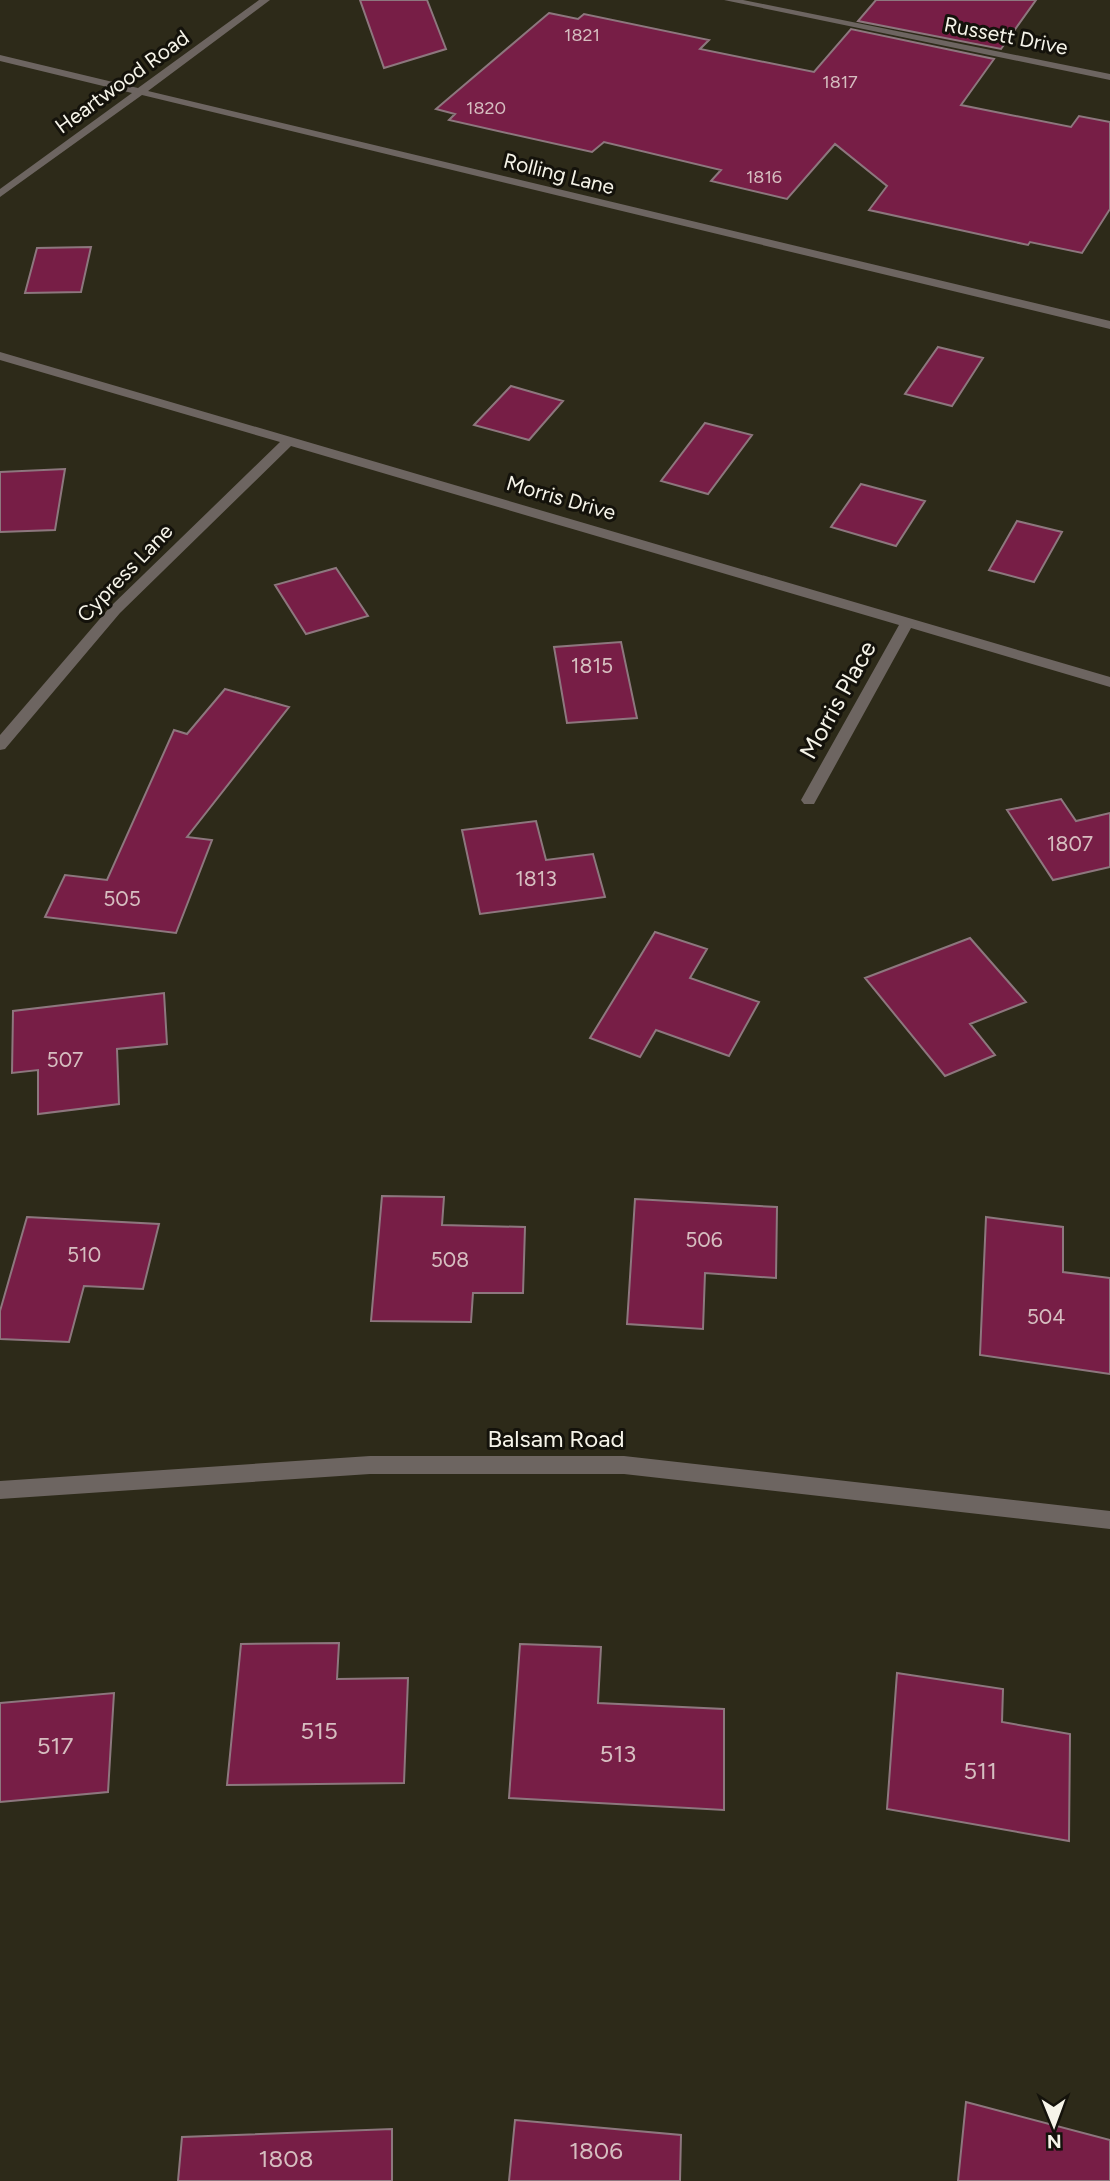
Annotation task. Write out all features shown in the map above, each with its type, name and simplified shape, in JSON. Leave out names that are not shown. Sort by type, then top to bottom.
[{"type":"street","name":"Heartwood Road","points":[[0,194],[265,0]]},
{"type":"street","name":"Russett Drive","points":[[729,0],[1110,76]]},
{"type":"street","name":"Rolling Lane","points":[[0,58],[1110,325]]},
{"type":"street","name":"Morris Drive","points":[[0,356],[1110,682]]},
{"type":"street","name":"Cypress Lane","points":[[0,745],[115,610],[289,440]]},
{"type":"street","name":"Morris Place","points":[[809,800],[908,622]]},
{"type":"street","name":"Balsam Road","points":[[0,1490],[370,1465],[624,1465],[1110,1520]]},
{"type":"building","points":[[360,0],[427,0],[446,49],[384,68]]},
{"type":"building","points":[[876,0],[1036,0],[1001,49],[858,21]]},
{"type":"building","points":[[549,13],[578,19],[584,14],[709,40],[700,49],[814,72],[851,29],[994,59],[961,105],[1071,127],[1079,116],[1110,122],[1110,209],[1082,253],[1030,242],[1028,245],[869,210],[887,186],[835,144],[787,199],[711,181],[721,170],[604,142],[592,152],[449,120],[455,114],[436,109]]},
{"type":"building","points":[[91,247],[81,292],[25,293],[37,248]]},
{"type":"building","points":[[938,347],[983,358],[952,406],[905,394]]},
{"type":"building","points":[[511,386],[563,401],[529,440],[474,425]]},
{"type":"building","points":[[705,423],[752,435],[708,494],[661,481]]},
{"type":"building","points":[[65,469],[55,530],[0,532],[0,472]]},
{"type":"building","points":[[861,484],[925,501],[896,546],[831,527]]},
{"type":"building","points":[[1017,521],[1062,532],[1034,582],[989,570]]},
{"type":"building","points":[[336,568],[368,616],[306,634],[275,585]]},
{"type":"building","points":[[621,642],[637,718],[567,723],[554,647]]},
{"type":"building","points":[[225,689],[289,707],[187,837],[212,840],[176,933],[45,917],[65,875],[107,880],[174,730],[187,734]]},
{"type":"building","points":[[1061,799],[1076,821],[1110,813],[1110,867],[1053,880],[1007,810]]},
{"type":"building","points":[[536,821],[546,860],[593,854],[605,897],[480,914],[462,830]]},
{"type":"building","points":[[655,932],[707,949],[690,978],[759,1002],[729,1056],[656,1030],[640,1057],[590,1038]]},
{"type":"building","points":[[970,938],[1026,1002],[970,1024],[995,1055],[945,1076],[865,978]]},
{"type":"building","points":[[164,993],[167,1044],[117,1049],[119,1104],[38,1114],[38,1070],[12,1073],[13,1011]]},
{"type":"building","points":[[382,1196],[444,1197],[442,1225],[525,1227],[523,1293],[473,1293],[471,1322],[371,1321]]},
{"type":"building","points":[[635,1199],[777,1207],[776,1278],[705,1273],[703,1329],[627,1324]]},
{"type":"building","points":[[27,1217],[159,1224],[143,1289],[84,1286],[69,1342],[0,1339],[0,1311]]},
{"type":"building","points":[[986,1217],[1063,1227],[1063,1272],[1110,1278],[1110,1374],[980,1355]]},
{"type":"building","points":[[339,1643],[337,1679],[408,1678],[404,1783],[227,1785],[241,1644]]},
{"type":"building","points":[[520,1644],[601,1647],[598,1703],[724,1709],[724,1810],[509,1798]]},
{"type":"building","points":[[897,1673],[1003,1689],[1002,1722],[1070,1734],[1069,1841],[887,1809]]},
{"type":"building","points":[[114,1693],[108,1792],[0,1802],[0,1703]]},
{"type":"building","points":[[966,2102],[1110,2140],[1110,2181],[958,2181]]},
{"type":"building","points":[[515,2120],[681,2135],[680,2181],[509,2181]]},
{"type":"building","points":[[392,2129],[392,2181],[178,2181],[182,2137]]}]
